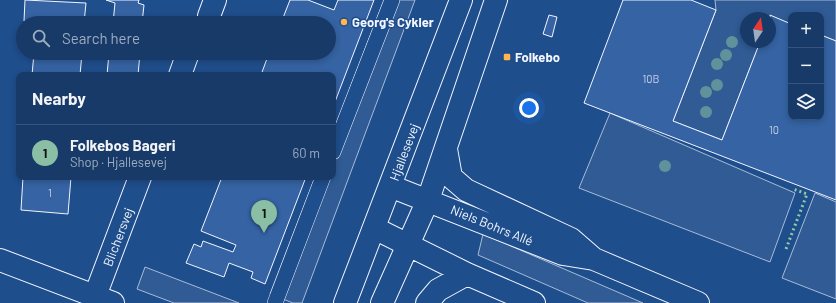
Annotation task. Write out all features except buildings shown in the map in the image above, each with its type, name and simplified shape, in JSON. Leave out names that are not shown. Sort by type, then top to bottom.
[{"type":"street","name":"Hjallesevej","points":[[345,303],[461,0]]},
{"type":"street","points":[[382,303],[409,246],[428,200],[496,0]]},
{"type":"street","points":[[181,72],[185,60]]},
{"type":"street","name":"Niels Bohrs Allé","points":[[446,149],[451,177],[466,190],[571,239],[594,259]]},
{"type":"street","name":"Blichersvej","points":[[0,260],[104,300],[139,180]]},
{"type":"street","name":"Niels Bohrs Allé","points":[[390,186],[564,254],[594,259],[698,303]]},
{"type":"street","points":[[374,228],[467,274],[534,303]]},
{"type":"street","points":[[427,303],[438,290],[467,274]]},
{"type":"lane","points":[[336,144],[392,0]]},
{"type":"lane","points":[[275,303],[322,180]]},
{"type":"shaded area","points":[[384,0],[415,0],[302,303],[293,303],[270,294],[314,180],[336,180],[336,124]]},
{"type":"shaded area","points":[[715,0],[836,0],[836,41],[824,36],[824,12],[788,12],[788,23],[776,18],[776,12],[740,12],[740,48],[758,48],[722,140],[673,121],[716,10]]},
{"type":"shaded area","points":[[610,113],[795,193],[770,262],[579,188]]},
{"type":"shaded area","points":[[815,193],[836,202],[836,299],[782,278]]},
{"type":"shaded area","points":[[483,234],[643,303],[588,303],[478,255]]},
{"type":"shaded area","points":[[145,267],[239,303],[174,303],[137,289]]},
{"type":"hedge","points":[[786,249],[807,194],[793,189]]},
{"type":"place","name":"Georg's Cykler","points":[[344,22]]},
{"type":"place","name":"Folkebo","points":[[507,57]]},
{"type":"place","name":"Folkebos Bageri","points":[[264,233]]}]
